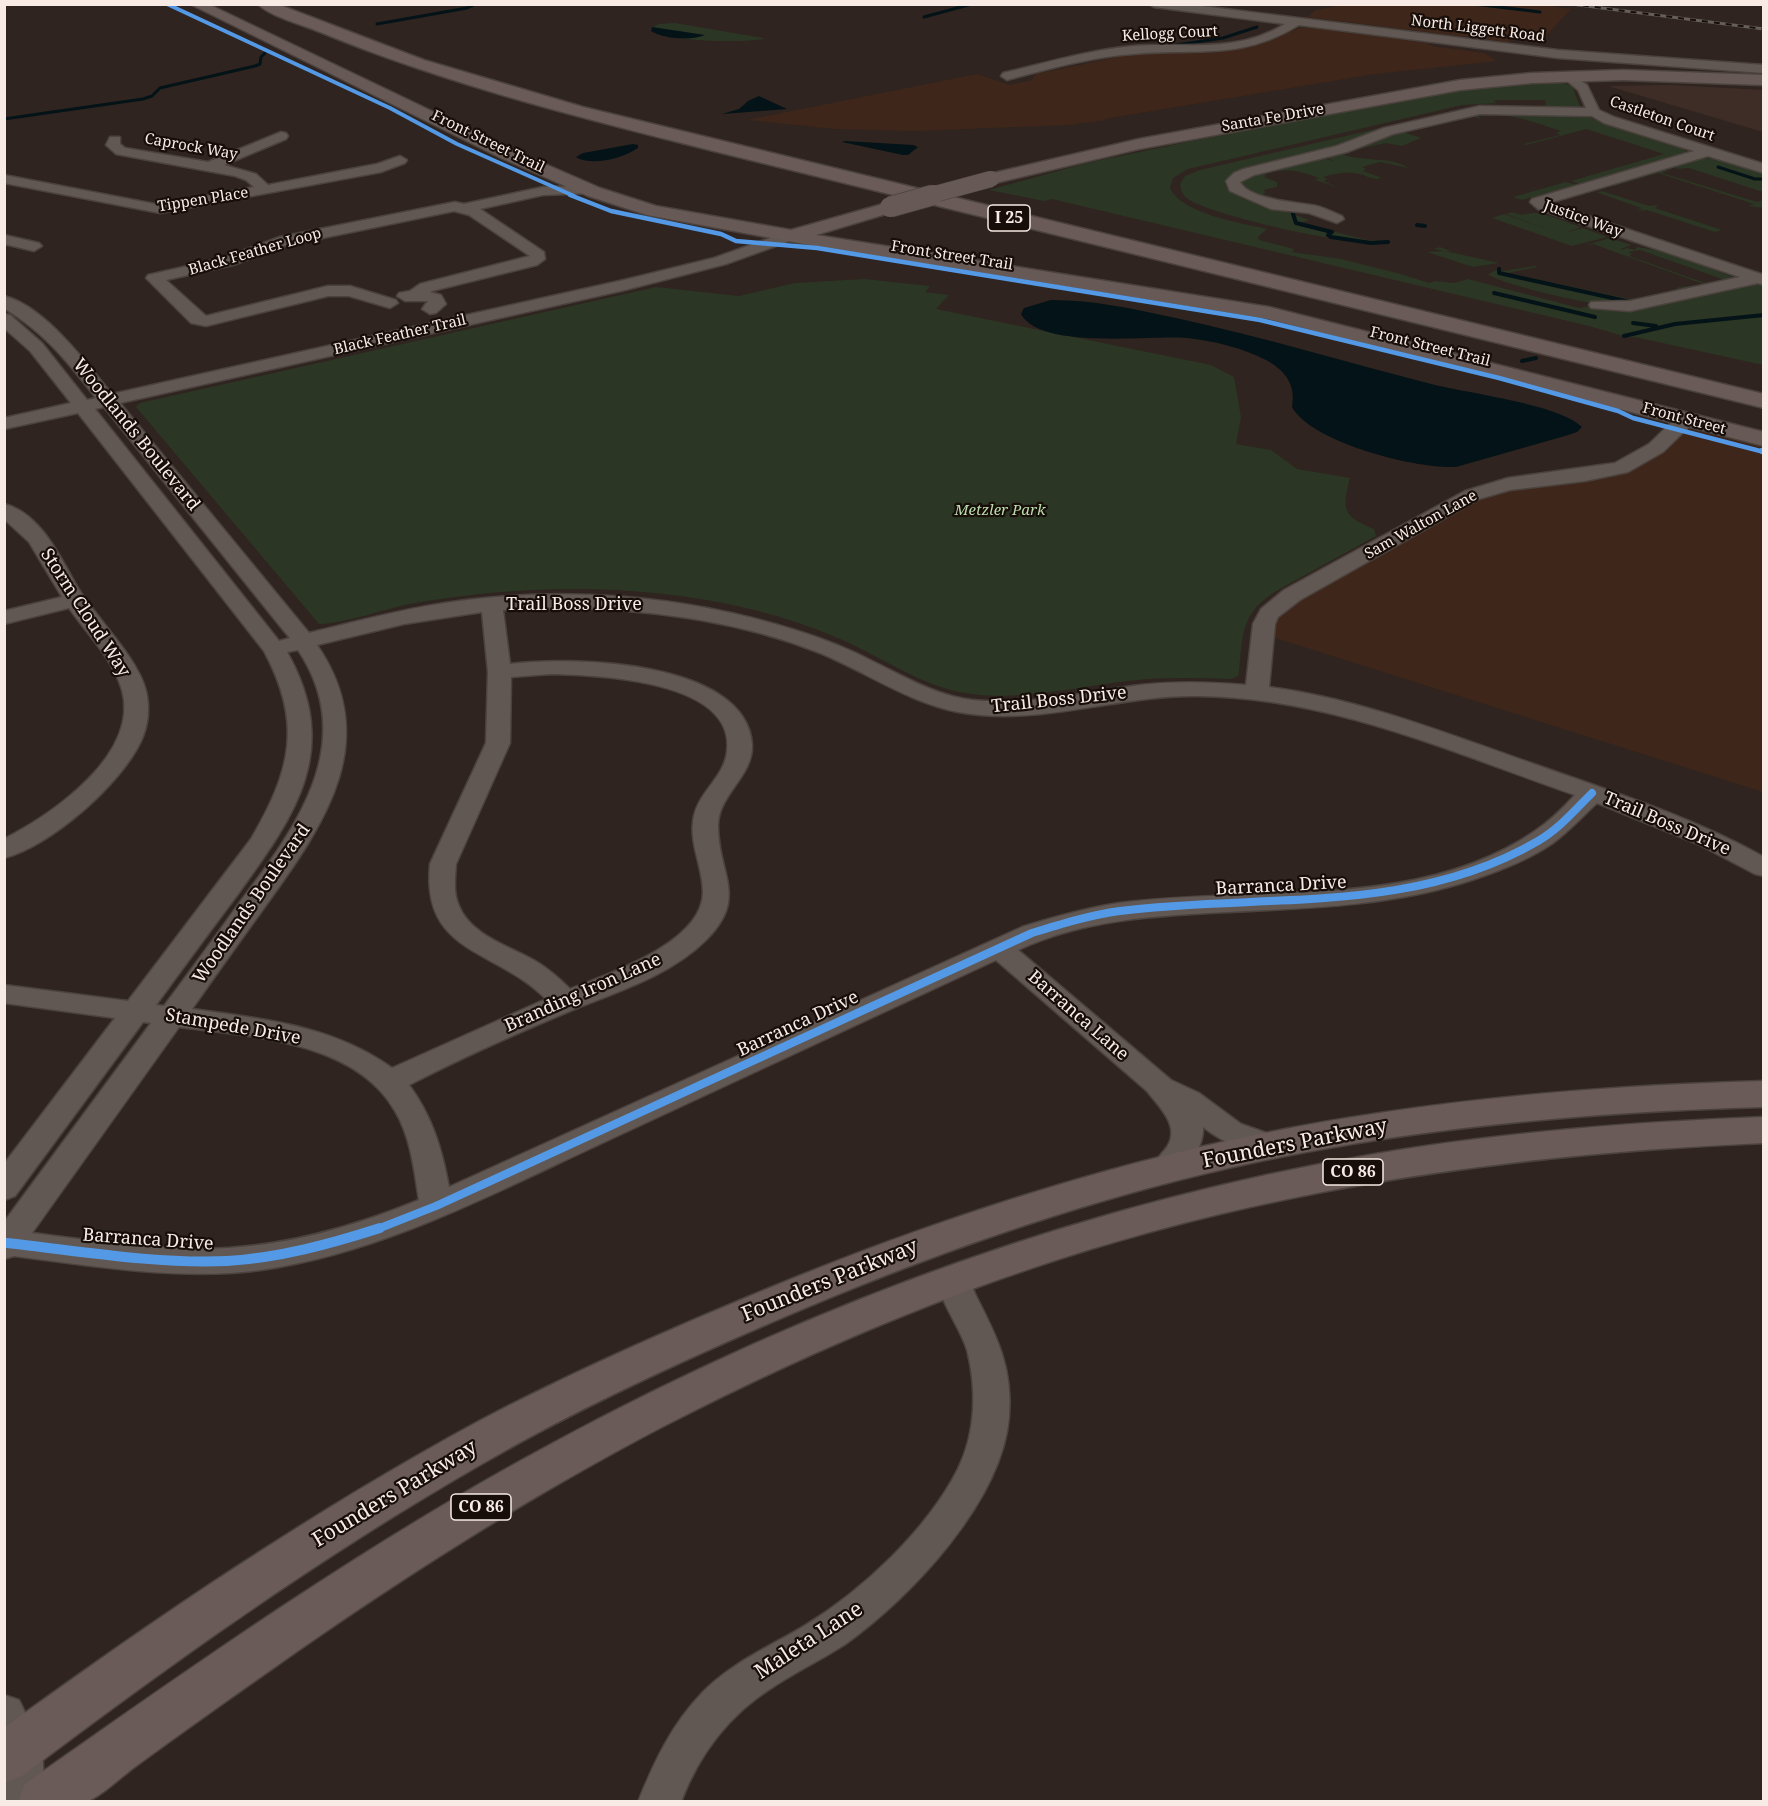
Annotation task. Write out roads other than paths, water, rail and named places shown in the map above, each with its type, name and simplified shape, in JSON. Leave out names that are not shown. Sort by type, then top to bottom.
[{"type":"highway","name":"I 25","points":[[264,4],[409,59],[612,120],[1764,400]]},
{"type":"highway","name":"I 25","points":[[292,4],[363,32],[467,67],[663,123],[1764,386]]},
{"type":"highway","name":"Founders Parkway","points":[[10,1740],[386,1496],[465,1450],[664,1350],[837,1276],[969,1227],[1047,1202],[1166,1170],[1270,1146],[1440,1118],[1605,1101],[1764,1094]]},
{"type":"highway","name":"Founders Parkway","points":[[44,1802],[266,1644],[492,1500],[624,1427],[753,1364],[861,1317],[956,1280],[1146,1218],[1334,1175],[1497,1151],[1613,1138],[1764,1130]]},
{"type":"highway","points":[[956,1280],[962,1265],[975,1252],[1047,1202]]},
{"type":"main road","name":"Front Street","points":[[179,4],[241,33],[290,52],[549,173],[589,190],[654,211],[876,250],[1269,313],[1345,330],[1764,439]]},
{"type":"main road","name":"Front Street","points":[[196,4],[252,30],[290,52]]},
{"type":"main road","name":"Santa Fe Drive","points":[[793,235],[991,179],[1121,147],[1415,92],[1490,81],[1567,76],[1643,75],[1764,80]]},
{"type":"main road","points":[[856,217],[851,231],[876,250]]},
{"type":"street","name":"North Liggett Road","points":[[1154,4],[1563,54],[1764,69]]},
{"type":"street","name":"Kellogg Court","points":[[1006,76],[1132,50],[1205,50],[1244,45],[1269,37],[1296,22]]},
{"type":"street","name":"Castleton Court","points":[[1567,76],[1583,88],[1594,112],[1629,128],[1764,169]]},
{"type":"street","points":[[1337,219],[1311,209],[1276,206],[1240,191],[1235,188],[1233,182],[1243,174],[1342,149],[1389,132],[1477,111],[1594,112]]},
{"type":"street","points":[[211,166],[281,136]]},
{"type":"street","name":"Caprock Way","points":[[115,140],[113,145],[121,151],[211,166],[246,175],[266,190]]},
{"type":"street","name":"Justice Way","points":[[1707,152],[1537,202],[1542,206],[1760,280]]},
{"type":"street","name":"Tippen Place","points":[[4,179],[156,208],[172,208],[386,167],[400,160]]},
{"type":"street","points":[[543,191],[550,184],[549,173]]},
{"type":"street","points":[[466,208],[543,191],[589,190]]},
{"type":"street","name":"Black Feather Loop","points":[[430,309],[409,312],[393,309],[390,303],[345,290],[328,291],[206,321],[197,319],[154,278],[227,262],[267,245],[292,239],[448,207],[466,208]]},
{"type":"street","points":[[415,295],[426,287],[531,262],[537,258],[536,252],[466,208]]},
{"type":"street","name":"Black Feather Trail","points":[[4,424],[693,268],[793,235]]},
{"type":"street","points":[[4,239],[34,246]]},
{"type":"street","points":[[1597,305],[1630,306],[1760,280]]},
{"type":"street","points":[[390,303],[415,295],[435,298],[438,304],[430,309]]},
{"type":"street","name":"Woodlands Boulevard","points":[[4,301],[50,332],[303,641],[321,670],[332,700],[334,716],[333,754],[318,804],[308,826],[273,878],[6,1245]]},
{"type":"street","points":[[430,309],[457,322]]},
{"type":"street","name":"Woodlands Boulevard","points":[[4,319],[36,347],[274,649],[292,680],[299,706],[302,736],[294,778],[276,820],[263,841],[4,1188]]},
{"type":"street","name":"Sam Walton Lane","points":[[1257,693],[1264,624],[1269,614],[1292,595],[1472,495],[1508,484],[1585,475],[1620,468],[1656,448],[1686,419]]},
{"type":"street","name":"Storm Cloud Way","points":[[4,510],[26,525],[124,671],[134,689],[138,708],[132,731],[122,753],[105,777],[80,802],[26,840],[4,850]]},
{"type":"street","points":[[4,618],[75,600]]},
{"type":"street","name":"Trail Boss Drive","points":[[274,649],[402,618],[492,605],[559,601],[613,602],[687,610],[759,625],[820,646],[921,694],[975,707],[1022,707],[1156,690],[1188,689],[1257,693],[1308,700],[1360,712],[1592,792],[1688,830],[1764,868]]},
{"type":"street","points":[[492,605],[499,672],[498,743],[443,864],[440,881],[442,901],[460,929],[480,945],[524,966],[544,980],[565,1002]]},
{"type":"street","name":"Branding Iron Lane","points":[[390,1082],[428,1062],[648,968],[673,952],[707,922],[716,907],[718,894],[705,832],[705,817],[711,803],[731,776],[739,759],[740,742],[733,721],[717,704],[684,685],[662,678],[556,666],[499,672]]},
{"type":"street","name":"Barranca Drive","points":[[6,1245],[200,1261],[243,1259],[340,1240],[379,1229],[436,1206],[999,948],[1061,924],[1104,914],[1187,906],[1351,897],[1439,881],[1477,869],[1538,841],[1558,826],[1592,792]]},
{"type":"street","name":"Barranca Lane","points":[[999,948],[1158,1084],[1183,1117],[1189,1136],[1182,1153],[1166,1170]]},
{"type":"street","name":"Stampede Drive","points":[[4,994],[283,1031],[326,1044],[361,1059],[390,1082],[411,1112],[419,1129],[436,1206]]},
{"type":"street","name":"Barranca Lane","points":[[1158,1084],[1188,1100],[1230,1132],[1270,1146]]},
{"type":"street","name":"Maleta Lane","points":[[659,1802],[667,1781],[690,1741],[717,1706],[744,1682],[830,1632],[871,1601],[928,1543],[963,1492],[986,1443],[991,1420],[991,1397],[981,1340],[959,1293],[956,1280]]},
{"type":"street","points":[[10,1740],[24,1802]]},
{"type":"waterway","points":[[377,24],[467,8],[476,4]]},
{"type":"waterway","points":[[924,17],[972,4]]},
{"type":"waterway","points":[[1474,4],[1540,12]]},
{"type":"waterway","points":[[1169,46],[1223,38],[1257,27]]},
{"type":"waterway","points":[[4,119],[143,99],[152,96],[160,88],[255,66],[260,64],[261,57],[265,53]]},
{"type":"waterway","points":[[1718,167],[1755,179],[1764,179]]},
{"type":"waterway","points":[[1293,214],[1296,223],[1332,232],[1328,235],[1331,237],[1371,243],[1388,242]]},
{"type":"waterway","points":[[1417,225],[1425,226]]},
{"type":"waterway","points":[[1499,269],[1499,273],[1626,301]]},
{"type":"waterway","points":[[1494,293],[1595,317]]},
{"type":"waterway","points":[[1624,336],[1675,324],[1764,315]]},
{"type":"waterway","points":[[1633,323],[1656,326]]},
{"type":"waterway","points":[[1522,361],[1536,358]]},
{"type":"railway","points":[[1571,4],[1764,29]]},
{"type":"park label","name":"Metzler Park","points":[[1000,511]]}]
